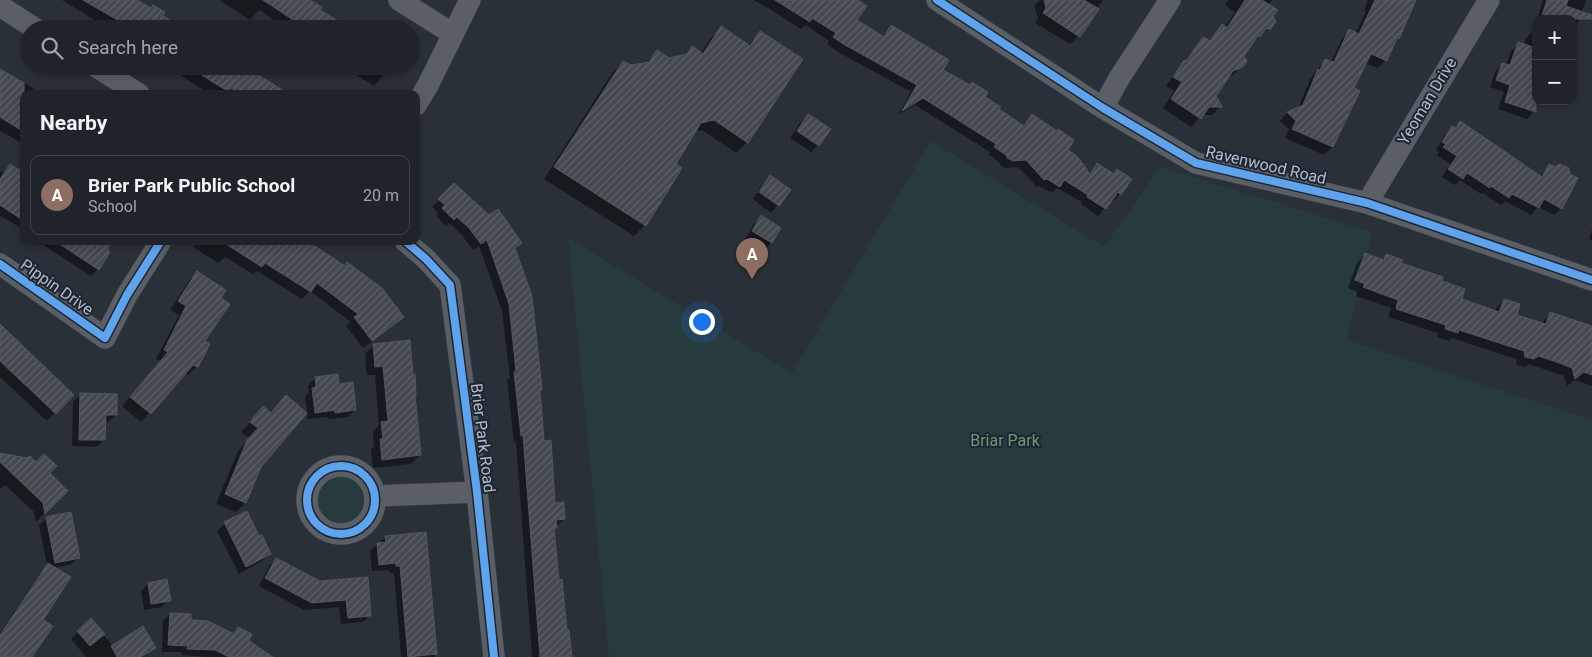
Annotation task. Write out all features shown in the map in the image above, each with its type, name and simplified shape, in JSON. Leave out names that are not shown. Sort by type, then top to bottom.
[{"type":"street","points":[[399,0],[453,34]]},
{"type":"street","points":[[420,98],[470,0]]},
{"type":"street","name":"Ravenwood Road","points":[[937,0],[1103,108],[1196,163],[1367,203],[1592,280]]},
{"type":"street","points":[[1103,108],[1118,80],[1170,0]]},
{"type":"street","name":"Yeoman Drive","points":[[1367,203],[1489,0]]},
{"type":"street","points":[[0,6],[22,20]]},
{"type":"street","points":[[109,75],[133,90]]},
{"type":"street","name":"Pippin Drive","points":[[0,264],[71,312],[105,338],[127,295],[158,245]]},
{"type":"street","name":"Brier Park Road","points":[[410,245],[426,258],[450,285],[477,492],[494,657]]},
{"type":"street","points":[[375,496],[477,492]]},
{"type":"green space","name":"Briar Park","points":[[931,141],[1104,247],[1160,167],[1372,232],[1347,340],[1592,420],[1592,657],[609,657],[568,238],[792,373]]},
{"type":"green space","points":[[336,474],[346,474],[360,481],[367,495],[367,505],[360,519],[346,526],[336,526],[326,522],[319,515],[315,505],[315,495],[319,485],[326,478]]},
{"type":"building","points":[[83,0],[137,0],[151,8],[153,5],[165,12],[163,16],[170,20],[117,20]]},
{"type":"building","points":[[263,0],[310,0],[322,7],[320,10],[337,20],[293,20]]},
{"type":"building","points":[[775,0],[858,0],[867,6],[857,20],[884,37],[891,25],[949,60],[943,70],[970,85],[972,82],[988,92],[985,97],[1001,107],[999,109],[1024,126],[1032,114],[1074,140],[1068,150],[1077,156],[1090,174],[1097,163],[1114,174],[1117,169],[1132,179],[1121,195],[1118,192],[1106,209],[1064,180],[1060,187],[1047,179],[1044,180],[1026,160],[1013,161],[1007,158],[1006,155],[994,147],[996,144],[923,98],[902,111],[917,85],[845,45],[833,37],[836,33],[812,18],[810,22]]},
{"type":"building","points":[[1044,0],[1084,0],[1099,9],[1080,37],[1043,13],[1046,8]]},
{"type":"building","points":[[1245,0],[1262,0],[1278,10],[1273,16],[1276,21],[1271,29],[1266,29],[1260,37],[1258,36],[1244,56],[1247,61],[1243,67],[1233,71],[1216,96],[1222,107],[1209,107],[1201,119],[1171,99],[1182,82],[1173,77],[1203,37],[1210,41],[1222,24],[1227,28]]},
{"type":"building","points":[[1375,0],[1416,0],[1387,61],[1371,54],[1354,88],[1360,91],[1333,147],[1292,129],[1296,121],[1287,112],[1303,105],[1318,69],[1320,70],[1325,59],[1334,62],[1349,29],[1359,34]]},
{"type":"building","points":[[1547,0],[1568,0],[1566,6],[1592,15],[1592,19],[1577,19],[1577,15],[1542,15]]},
{"type":"building","points":[[721,26],[750,46],[760,31],[803,59],[748,143],[714,120],[701,123],[676,164],[682,168],[646,226],[554,167],[623,61],[631,65],[649,62],[657,50],[669,58],[687,54],[692,46],[703,54]]},
{"type":"building","points":[[1518,42],[1532,47],[1532,105],[1536,105],[1536,112],[1505,102],[1510,85],[1496,80],[1502,63],[1510,65]]},
{"type":"building","points":[[0,69],[24,83],[24,90],[20,90],[20,130],[0,117]]},
{"type":"building","points":[[202,75],[258,75],[283,90],[234,90],[231,88],[230,90],[226,90]]},
{"type":"building","points":[[808,114],[831,129],[819,146],[797,131]]},
{"type":"building","points":[[1460,121],[1542,177],[1549,164],[1555,167],[1560,164],[1569,168],[1570,174],[1578,178],[1562,209],[1544,199],[1539,208],[1512,194],[1509,198],[1467,173],[1463,179],[1448,169],[1457,156],[1443,147],[1446,144],[1442,142],[1452,126],[1456,128]]},
{"type":"building","points":[[10,164],[20,170],[20,218],[0,205],[0,179]]},
{"type":"building","points":[[770,175],[791,190],[779,206],[759,192]]},
{"type":"building","points":[[454,183],[489,215],[498,209],[522,243],[515,248],[532,296],[542,390],[540,390],[544,441],[551,440],[555,503],[564,502],[565,519],[556,520],[557,528],[554,528],[559,580],[562,579],[567,630],[569,630],[572,657],[540,657],[523,435],[521,436],[514,372],[516,371],[509,304],[487,240],[481,244],[469,228],[457,217],[454,220],[442,208],[445,205],[438,199]]},
{"type":"building","points":[[761,215],[781,228],[772,243],[752,231]]},
{"type":"building","points":[[61,245],[110,245],[107,250],[110,252],[99,270]]},
{"type":"building","points":[[227,245],[313,245],[345,266],[347,262],[382,288],[404,317],[372,341],[354,317],[358,314],[317,283],[311,292],[265,263],[262,267]]},
{"type":"building","points":[[1365,253],[1384,260],[1386,254],[1403,260],[1401,263],[1443,277],[1442,281],[1465,289],[1462,299],[1499,312],[1504,299],[1520,304],[1517,315],[1546,324],[1550,312],[1592,326],[1592,375],[1584,372],[1575,379],[1572,368],[1538,356],[1534,359],[1525,357],[1524,351],[1459,330],[1458,333],[1445,329],[1446,325],[1396,309],[1398,300],[1363,287],[1365,284],[1355,280]]},
{"type":"building","points":[[197,271],[226,290],[221,298],[230,304],[205,341],[210,344],[198,367],[193,365],[151,414],[130,397],[168,352],[164,350],[186,306],[178,301]]},
{"type":"building","points":[[0,324],[74,395],[56,414],[0,361]]},
{"type":"building","points":[[410,340],[413,375],[415,374],[415,396],[421,455],[382,460],[380,439],[383,439],[381,422],[388,421],[383,366],[375,367],[373,344]]},
{"type":"building","points":[[338,374],[339,384],[353,382],[356,410],[335,413],[335,410],[315,413],[312,388],[316,387],[315,377]]},
{"type":"building","points":[[80,393],[117,394],[117,415],[106,415],[105,440],[79,440]]},
{"type":"building","points":[[286,395],[307,413],[261,467],[246,503],[225,494],[247,440],[258,428],[250,422],[263,406],[271,413]]},
{"type":"building","points":[[0,453],[27,458],[30,456],[36,462],[44,454],[57,466],[50,473],[68,491],[45,514],[43,503],[0,462]]},
{"type":"building","points":[[247,511],[259,536],[262,535],[271,554],[246,567],[224,522]]},
{"type":"building","points":[[71,512],[80,558],[55,563],[46,517]]},
{"type":"building","points":[[426,532],[437,654],[408,657],[400,566],[396,566],[396,563],[379,565],[377,543],[386,542],[385,536]]},
{"type":"building","points":[[276,558],[320,581],[368,577],[371,616],[348,618],[346,600],[312,603],[265,578]]},
{"type":"building","points":[[48,563],[71,577],[43,620],[53,626],[32,657],[0,657],[0,635]]},
{"type":"building","points":[[167,579],[171,601],[151,604],[148,583]]},
{"type":"building","points":[[170,613],[191,614],[191,620],[208,621],[234,634],[238,627],[252,634],[249,641],[273,657],[229,657],[215,650],[187,649],[188,646],[168,645]]},
{"type":"building","points":[[91,618],[105,634],[90,646],[77,631]]},
{"type":"building","points":[[143,626],[156,648],[141,657],[117,657],[111,646]]},
{"type":"cycle path","points":[[937,0],[1103,108],[1196,163],[1367,203],[1592,280]]},
{"type":"cycle path","points":[[0,264],[105,338],[127,295],[158,245]]},
{"type":"cycle path","points":[[410,245],[426,259],[450,285],[477,492],[494,657]]},
{"type":"cycle path","points":[[348,466],[360,472],[369,481],[375,493],[375,500],[373,513],[365,524],[348,534],[334,534],[317,524],[309,513],[307,493],[317,476],[328,468],[348,466]]},
{"type":"place","name":"Brier Park Public School","points":[[752,279]]}]
